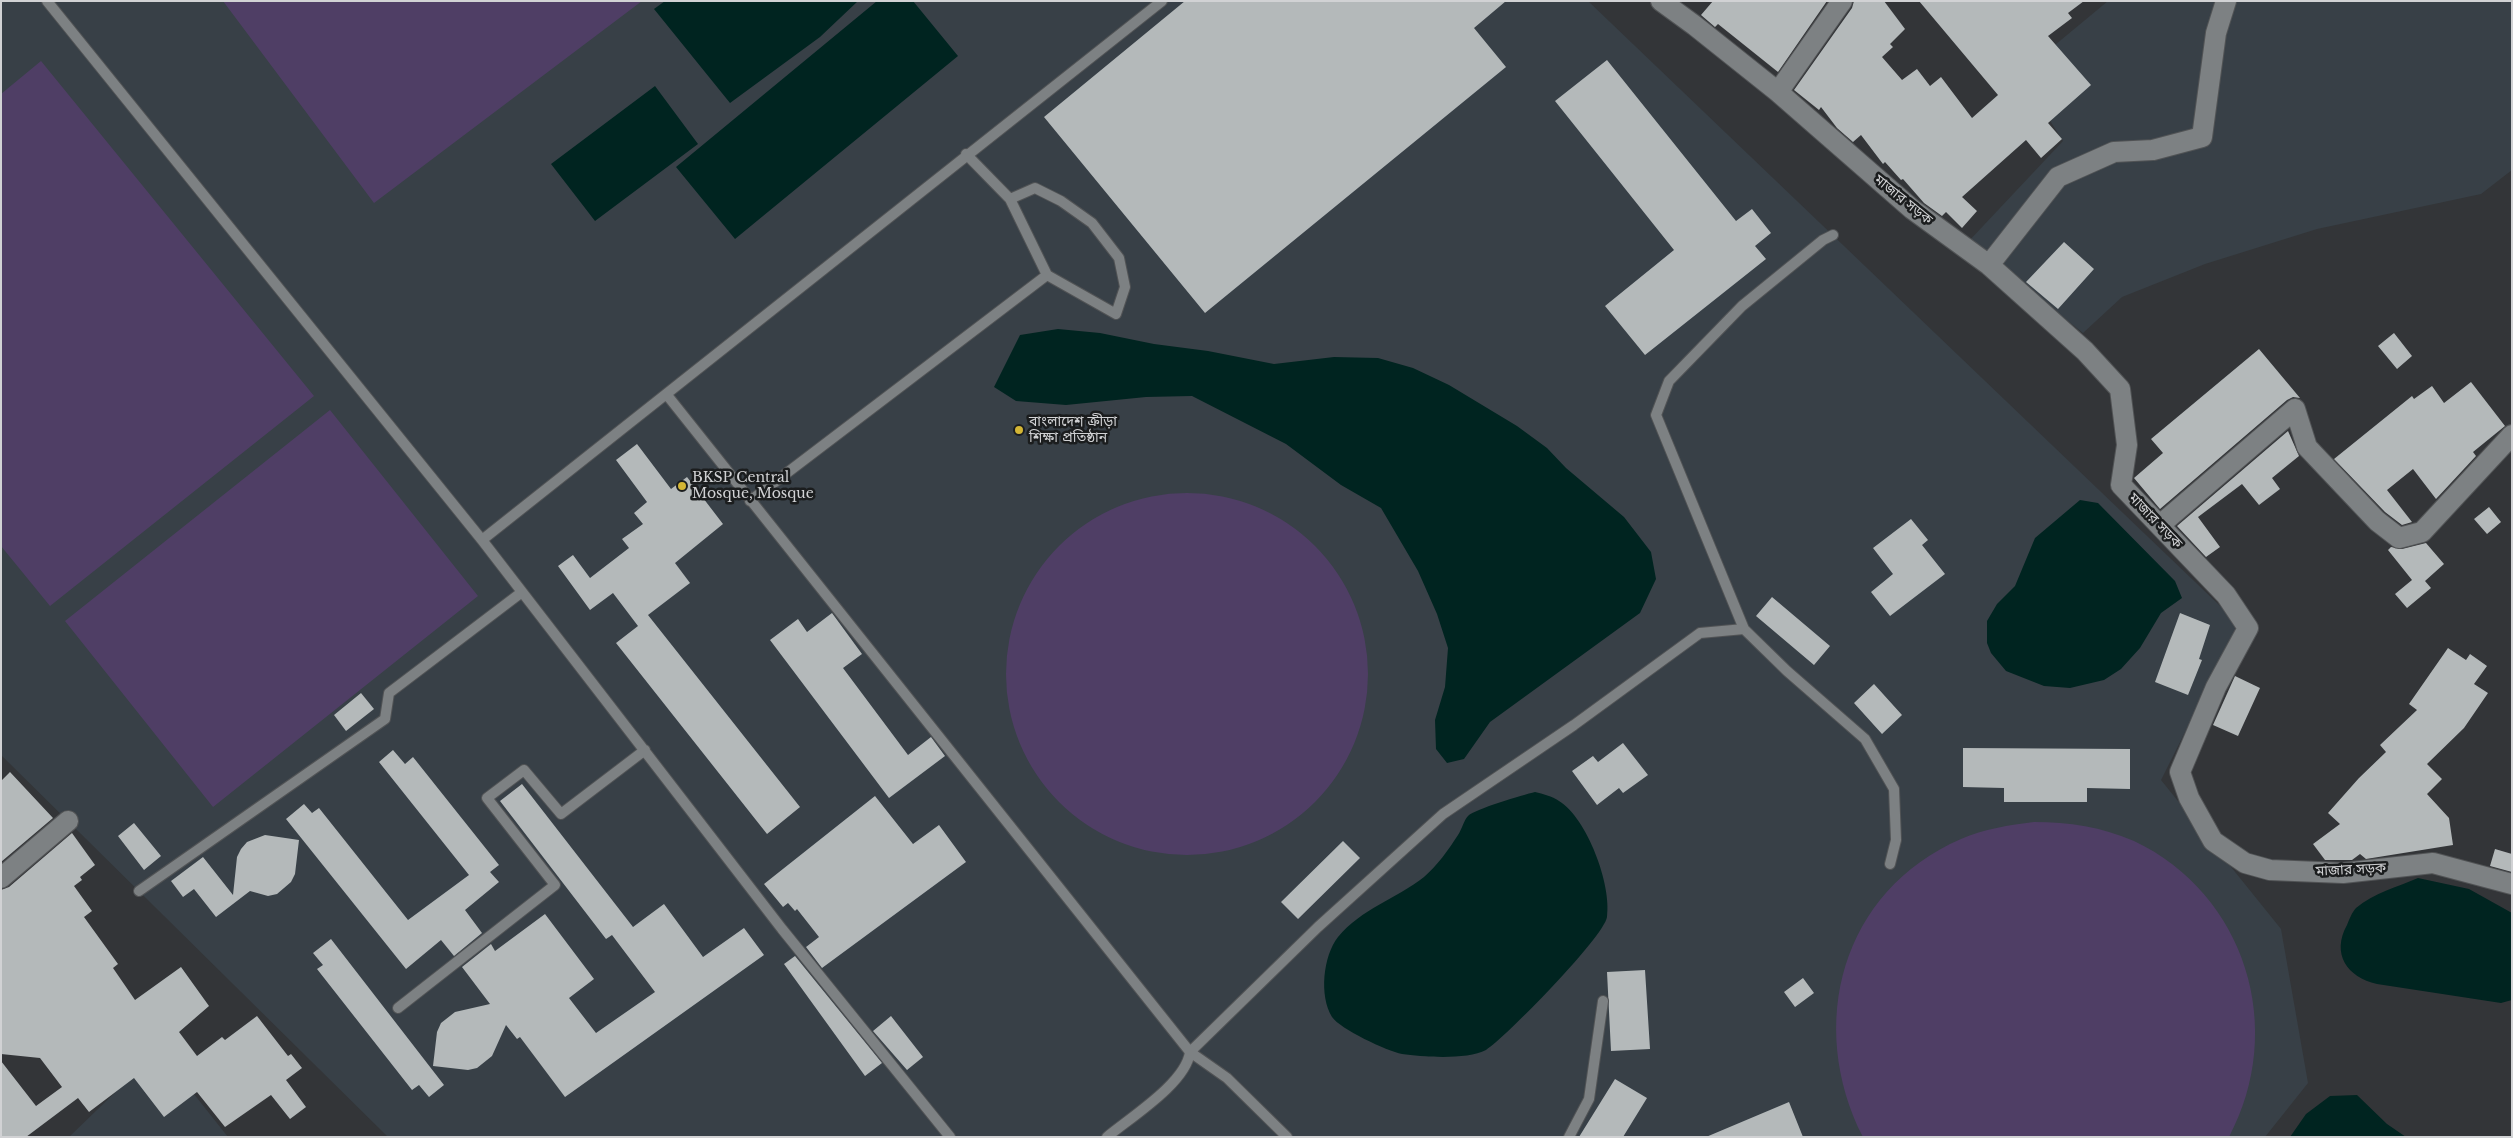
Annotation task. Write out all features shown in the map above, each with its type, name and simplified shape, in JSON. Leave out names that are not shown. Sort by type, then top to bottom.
[{"type":"street","name":"মাজার সড়ক","points":[[1661,1],[1778,92],[1912,209],[1989,265],[2085,351],[2120,389],[2127,445],[2121,484],[2226,595],[2248,628],[2216,688],[2180,772],[2189,798],[2213,841],[2245,863],[2270,870],[2343,873],[2433,863],[2512,884]]},
{"type":"street","points":[[1778,92],[1842,1]]},
{"type":"street","points":[[1989,265],[2058,178],[2114,152],[2153,150],[2202,137],[2216,33],[2226,1]]},
{"type":"street","points":[[2160,525],[2295,409],[2307,447],[2377,521],[2399,538],[2422,532],[2512,435]]},
{"type":"street","points":[[1,878],[68,821]]},
{"type":"lane","points":[[47,1],[482,540],[782,929],[950,1137]]},
{"type":"lane","points":[[482,540],[667,396],[966,154],[1162,1]]},
{"type":"lane","points":[[966,154],[1010,199],[1047,275],[1116,314],[1125,287],[1119,258],[1092,223],[1061,201],[1035,188],[1010,199]]},
{"type":"lane","points":[[1833,235],[1823,240],[1742,306],[1669,381],[1656,415],[1744,629],[1787,672],[1865,739],[1894,789],[1896,840],[1890,864]]},
{"type":"lane","points":[[750,501],[1047,275]]},
{"type":"lane","points":[[667,396],[1190,1052],[1227,1078],[1287,1137]]},
{"type":"lane","points":[[139,891],[385,719],[389,693],[522,592]]},
{"type":"lane","points":[[1108,1137],[1174,1082],[1189,1063],[1190,1052],[1318,927],[1443,814],[1574,725],[1700,632],[1744,629]]},
{"type":"lane","points":[[398,1008],[555,885],[487,798],[524,770],[561,814],[644,750]]},
{"type":"lane","points":[[1569,1137],[1590,1099],[1603,1001]]},
{"type":"shaded area","name":"বাংলাদেশ ক্রীড়া শিক্ষা প্রতিষ্ঠান","points":[[1,1],[1588,1],[2239,624],[2161,780],[2281,929],[2308,1083],[2265,1137],[388,1137],[1,755]]},
{"type":"shaded area","points":[[223,1],[642,1],[374,203]]},
{"type":"shaded area","points":[[665,1],[858,1],[820,37],[730,103],[654,9]]},
{"type":"shaded area","points":[[877,1],[913,1],[958,56],[735,239],[676,167]]},
{"type":"shaded area","points":[[2108,1],[2512,1],[2512,170],[2481,194],[2317,229],[2205,264],[2122,297],[2083,333],[1968,242],[2063,141],[2020,74]]},
{"type":"shaded area","points":[[41,61],[314,396],[50,606],[1,546],[1,94]]},
{"type":"shaded area","points":[[655,86],[698,144],[595,221],[551,164]]},
{"type":"shaded area","points":[[1058,329],[1100,333],[1274,364],[1334,357],[1378,358],[1413,368],[1449,385],[1517,426],[1547,448],[1566,468],[1624,517],[1651,552],[1656,579],[1640,613],[1490,722],[1464,759],[1447,763],[1436,749],[1435,720],[1445,687],[1448,648],[1437,614],[1418,571],[1381,508],[1341,485],[1286,444],[1192,396],[1146,397],[1066,405],[1016,401],[994,387],[1020,335]]},
{"type":"shaded area","points":[[330,410],[478,596],[213,807],[65,621]]},
{"type":"shaded area","points":[[1187,493],[1222,496],[1256,507],[1288,523],[1315,546],[1338,573],[1354,605],[1365,639],[1368,674],[1365,709],[1354,743],[1338,775],[1315,802],[1288,825],[1256,841],[1222,852],[1187,855],[1152,852],[1118,841],[1086,825],[1059,802],[1036,775],[1020,743],[1009,709],[1006,674],[1009,639],[1020,605],[1036,573],[1059,546],[1086,523],[1118,507],[1152,496]]},
{"type":"shaded area","points":[[2080,500],[2098,503],[2175,581],[2182,598],[2161,613],[2140,648],[2121,669],[2104,680],[2070,688],[2044,686],[2006,671],[1991,653],[1987,643],[1987,621],[1997,604],[2015,586],[2035,538]]},
{"type":"shaded area","points":[[1535,792],[1550,796],[1569,810],[1579,822],[1595,853],[1606,888],[1608,904],[1607,917],[1590,945],[1497,1042],[1478,1053],[1445,1057],[1402,1054],[1364,1039],[1337,1022],[1332,1017],[1328,1008],[1324,987],[1326,965],[1338,937],[1357,919],[1429,873],[1451,846],[1465,820],[1472,813]]},
{"type":"shaded area","points":[[2034,822],[2085,826],[2110,832],[2134,841],[2173,865],[2204,894],[2229,929],[2245,968],[2254,1010],[2254,1053],[2246,1095],[2229,1137],[1863,1137],[1846,1094],[1837,1050],[1837,1007],[1846,966],[1862,927],[1887,892],[1920,862],[1961,839],[1997,828]]},
{"type":"shaded area","points":[[2418,878],[2469,889],[2512,913],[2512,1000],[2501,1003],[2377,984],[2366,981],[2350,970],[2342,955],[2341,945],[2342,936],[2355,910],[2378,894]]},
{"type":"shaded area","points":[[159,1050],[228,1137],[69,1137]]},
{"type":"shaded area","points":[[2357,1095],[2387,1124],[2406,1137],[2290,1137],[2306,1114],[2330,1096]]},
{"type":"building","points":[[1185,1],[1506,1],[1474,28],[1506,67],[1205,313],[1044,117]]},
{"type":"building","points":[[1713,1],[1827,1],[1778,72],[1718,24],[1715,27],[1701,15]]},
{"type":"building","points":[[1854,1],[1884,1],[1905,29],[1890,44],[1893,47],[1882,57],[1902,80],[1917,69],[1930,86],[1941,77],[1972,118],[1998,95],[1919,1],[2084,1],[2068,13],[2072,18],[2048,36],[2091,85],[2048,123],[2062,139],[2041,158],[2026,140],[1962,197],[1977,211],[1962,228],[1946,212],[1942,216],[1924,203],[1903,179],[1901,180],[1885,162],[1883,164],[1861,135],[1853,142],[1837,128],[1821,107],[1819,110],[1794,90],[1852,8]]},
{"type":"building","points":[[1607,60],[1736,221],[1752,209],[1771,233],[1755,246],[1766,259],[1645,355],[1605,306],[1674,250],[1555,101]]},
{"type":"building","points":[[2064,242],[2094,269],[2058,309],[2026,282]]},
{"type":"building","points":[[2394,333],[2412,356],[2397,369],[2378,346]]},
{"type":"building","points":[[2259,349],[2300,398],[2293,397],[2287,400],[2160,509],[2134,478],[2163,453],[2151,439]]},
{"type":"building","points":[[2471,382],[2505,426],[2473,452],[2476,456],[2436,499],[2413,469],[2387,490],[2412,522],[2402,525],[2385,512],[2334,459],[2412,396],[2414,399],[2432,386],[2444,403]]},
{"type":"building","points":[[2288,431],[2299,456],[2272,478],[2280,489],[2259,505],[2242,484],[2198,517],[2220,547],[2206,557],[2177,526]]},
{"type":"building","points":[[637,444],[671,489],[687,477],[723,524],[675,563],[690,583],[648,615],[800,807],[767,834],[616,643],[638,626],[613,593],[590,610],[558,566],[573,555],[590,578],[629,548],[622,539],[643,524],[634,513],[647,502],[616,460]]},
{"type":"building","points":[[2489,507],[2501,522],[2487,534],[2474,519]]},
{"type":"building","points":[[1911,519],[1928,540],[1922,545],[1945,574],[1890,616],[1871,592],[1893,574],[1873,548]]},
{"type":"building","points":[[2426,543],[2444,564],[2425,581],[2431,588],[2407,608],[2395,594],[2412,580],[2388,550],[2391,547],[2402,549]]},
{"type":"building","points":[[1772,597],[1830,646],[1814,665],[1756,616]]},
{"type":"building","points":[[832,613],[862,654],[843,668],[908,755],[931,737],[945,756],[889,798],[770,640],[798,619],[807,632]]},
{"type":"building","points":[[2180,613],[2210,625],[2199,659],[2202,660],[2188,695],[2155,682]]},
{"type":"building","points":[[2448,648],[2466,660],[2470,654],[2487,666],[2474,684],[2488,693],[2464,728],[2427,764],[2442,779],[2427,794],[2449,818],[2453,845],[2366,859],[2360,854],[2352,860],[2325,860],[2313,844],[2340,824],[2328,813],[2359,778],[2386,752],[2380,745],[2417,710],[2409,704]]},
{"type":"building","points":[[2235,676],[2260,688],[2238,736],[2213,725]]},
{"type":"building","points":[[1874,684],[1902,715],[1882,734],[1854,703]]},
{"type":"building","points":[[361,693],[374,709],[346,731],[334,715]]},
{"type":"building","points":[[1623,743],[1648,775],[1623,793],[1619,788],[1597,805],[1572,771],[1593,756],[1598,762]]},
{"type":"building","points":[[1963,748],[2130,749],[2130,789],[2087,788],[2087,802],[2004,802],[2004,788],[1963,787]]},
{"type":"building","points":[[393,750],[405,764],[413,757],[499,865],[490,872],[499,882],[465,910],[482,933],[454,956],[441,940],[406,969],[286,819],[304,804],[312,813],[319,808],[408,920],[469,875],[379,762]]},
{"type":"building","points":[[10,772],[53,818],[1,862],[1,781]]},
{"type":"building","points":[[522,784],[633,927],[664,904],[703,957],[744,928],[764,955],[565,1097],[520,1037],[517,1039],[506,1025],[492,1056],[477,1068],[468,1070],[433,1066],[437,1032],[441,1023],[455,1012],[490,1004],[462,967],[491,944],[495,951],[545,914],[594,979],[569,998],[596,1033],[655,992],[612,935],[606,939],[500,801]]},
{"type":"building","points":[[875,796],[913,844],[939,825],[966,862],[822,968],[806,947],[819,937],[797,909],[795,911],[788,903],[783,907],[764,884]]},
{"type":"building","points":[[134,823],[161,856],[144,870],[118,836]]},
{"type":"building","points":[[72,833],[95,865],[80,877],[82,880],[74,886],[92,911],[84,917],[118,964],[113,968],[135,1000],[181,967],[209,1006],[179,1032],[197,1056],[222,1037],[225,1040],[257,1016],[288,1056],[291,1054],[302,1068],[286,1080],[306,1107],[290,1119],[271,1095],[225,1127],[197,1092],[164,1117],[134,1078],[89,1112],[78,1098],[26,1137],[1,1137],[1,1061],[36,1106],[62,1087],[40,1058],[1,1054],[1,890],[9,887]]},
{"type":"building","points":[[265,835],[299,840],[295,874],[291,882],[277,894],[268,896],[250,891],[216,917],[194,889],[183,897],[171,881],[203,857],[233,895],[237,857],[241,849],[247,842]]},
{"type":"building","points":[[1343,841],[1360,858],[1298,919],[1281,902]]},
{"type":"building","points":[[2495,849],[2512,854],[2512,872],[2490,866]]},
{"type":"building","points":[[331,939],[444,1085],[429,1097],[419,1085],[412,1090],[317,969],[323,965],[313,953]]},
{"type":"building","points":[[795,956],[882,1063],[865,1076],[784,964]]},
{"type":"building","points":[[1645,970],[1650,1049],[1611,1051],[1607,972]]},
{"type":"building","points":[[1803,978],[1814,993],[1795,1007],[1784,992]]},
{"type":"building","points":[[891,1016],[923,1057],[907,1070],[873,1031]]},
{"type":"building","points":[[1615,1079],[1647,1098],[1623,1137],[1579,1137]]},
{"type":"building","points":[[1789,1102],[1803,1137],[1706,1137]]},
{"type":"place","name":"বাংলাদেশ ক্রীড়া শিক্ষা প্রতিষ্ঠান","points":[[1019,430]]},
{"type":"place","name":"BKSP Central Mosque, Mosque","points":[[682,486]]}]
